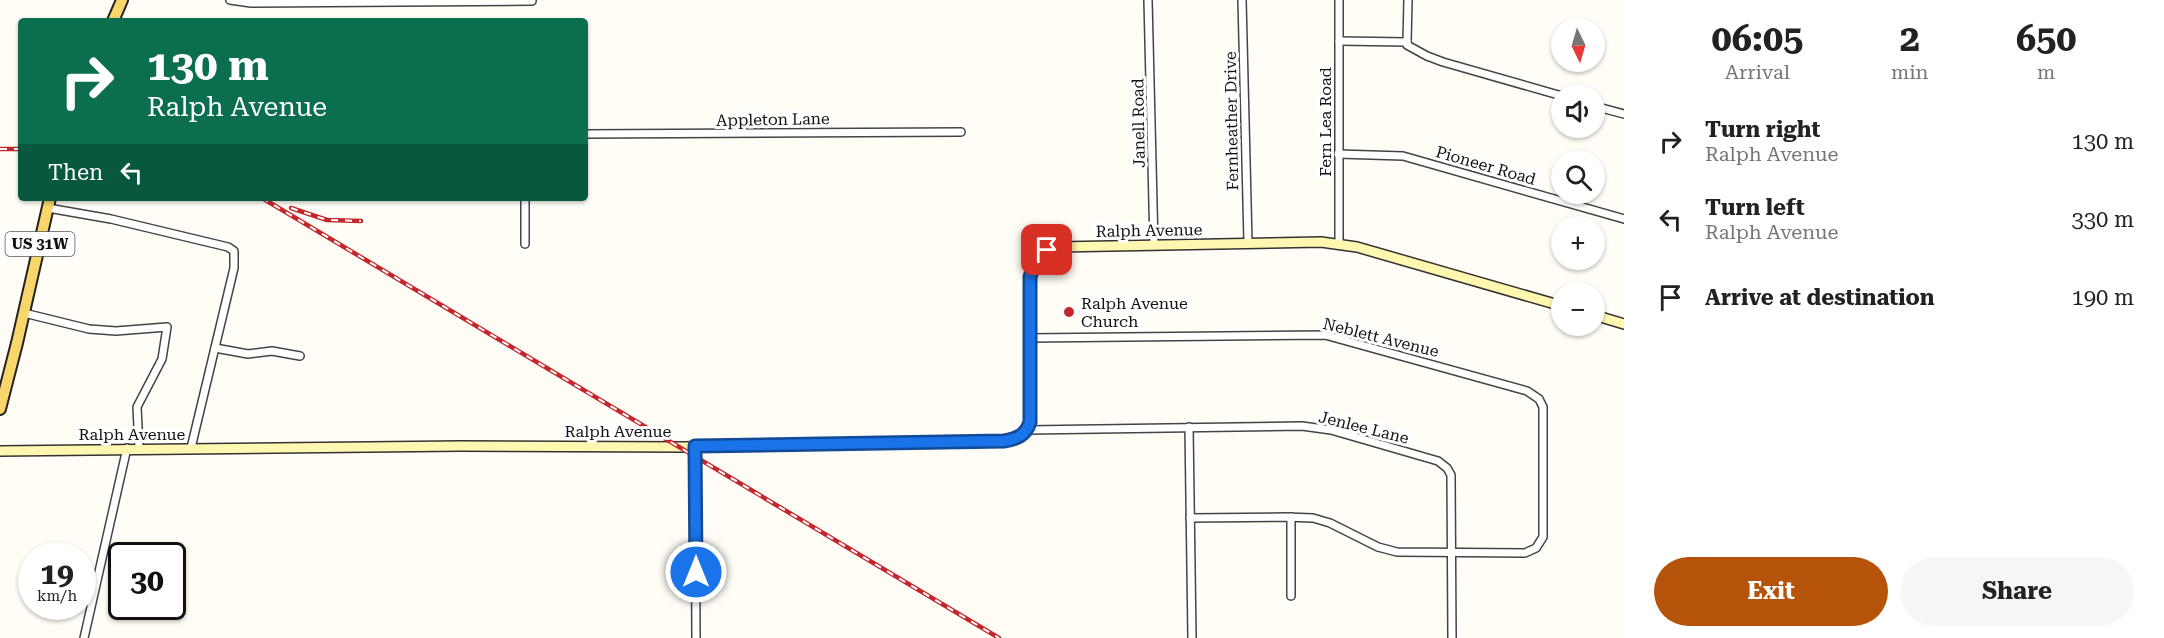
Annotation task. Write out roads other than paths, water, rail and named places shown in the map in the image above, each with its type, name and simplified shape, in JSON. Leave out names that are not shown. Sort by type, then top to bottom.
[{"type":"main road","points":[[114,18],[122,0]]},
{"type":"main road","name":"US 31W","points":[[0,409],[49,203]]},
{"type":"street","points":[[230,0],[271,3],[532,2]]},
{"type":"street","name":"Janell Road","points":[[1148,0],[1154,245]]},
{"type":"street","name":"Fernheather Drive","points":[[1242,0],[1248,242]]},
{"type":"street","name":"Fern Lea Road","points":[[1339,0],[1339,244]]},
{"type":"street","points":[[1408,0],[1407,45],[1411,48],[1443,62],[1551,93]]},
{"type":"street","points":[[1339,41],[1407,42]]},
{"type":"street","points":[[1605,109],[1624,114]]},
{"type":"street","name":"Appleton Lane","points":[[588,134],[961,132]]},
{"type":"street","name":"Pioneer Road","points":[[1338,154],[1403,156],[1624,219]]},
{"type":"street","points":[[525,201],[525,244]]},
{"type":"street","points":[[49,203],[228,247],[235,253],[234,268],[190,448]]},
{"type":"street","name":"Ralph Avenue","points":[[0,451],[126,448],[695,446],[1004,441],[1014,439],[1028,430],[1030,416],[1030,277],[1032,267],[1042,254],[1057,247],[1248,242],[1339,244],[1368,250],[1551,303]]},
{"type":"street","points":[[24,313],[89,329],[116,331],[167,327],[162,359],[137,407],[139,448]]},
{"type":"street","points":[[1605,318],[1624,324]]},
{"type":"street","name":"Neblett Avenue","points":[[1029,338],[1325,334],[1527,391],[1539,399],[1544,416],[1544,532],[1541,542],[1536,548],[1520,554],[1452,554]]},
{"type":"street","points":[[215,348],[248,354],[272,351],[300,356]]},
{"type":"street","name":"Jenlee Lane","points":[[1028,430],[1302,426],[1321,428],[1438,461],[1447,468],[1451,475],[1452,638]]},
{"type":"street","points":[[1189,427],[1192,638]]},
{"type":"street","points":[[695,446],[696,638]]},
{"type":"street","points":[[84,638],[126,448]]},
{"type":"street","points":[[1291,517],[1292,596]]},
{"type":"street","points":[[1190,518],[1313,518],[1330,523],[1366,542],[1397,552],[1452,554]]},
{"type":"railway","points":[[0,149],[18,149]]},
{"type":"railway","points":[[267,201],[999,638]]},
{"type":"railway","points":[[291,208],[327,220],[361,221]]},
{"type":"place","name":"Ralph Avenue Church","points":[[1069,312]]}]
